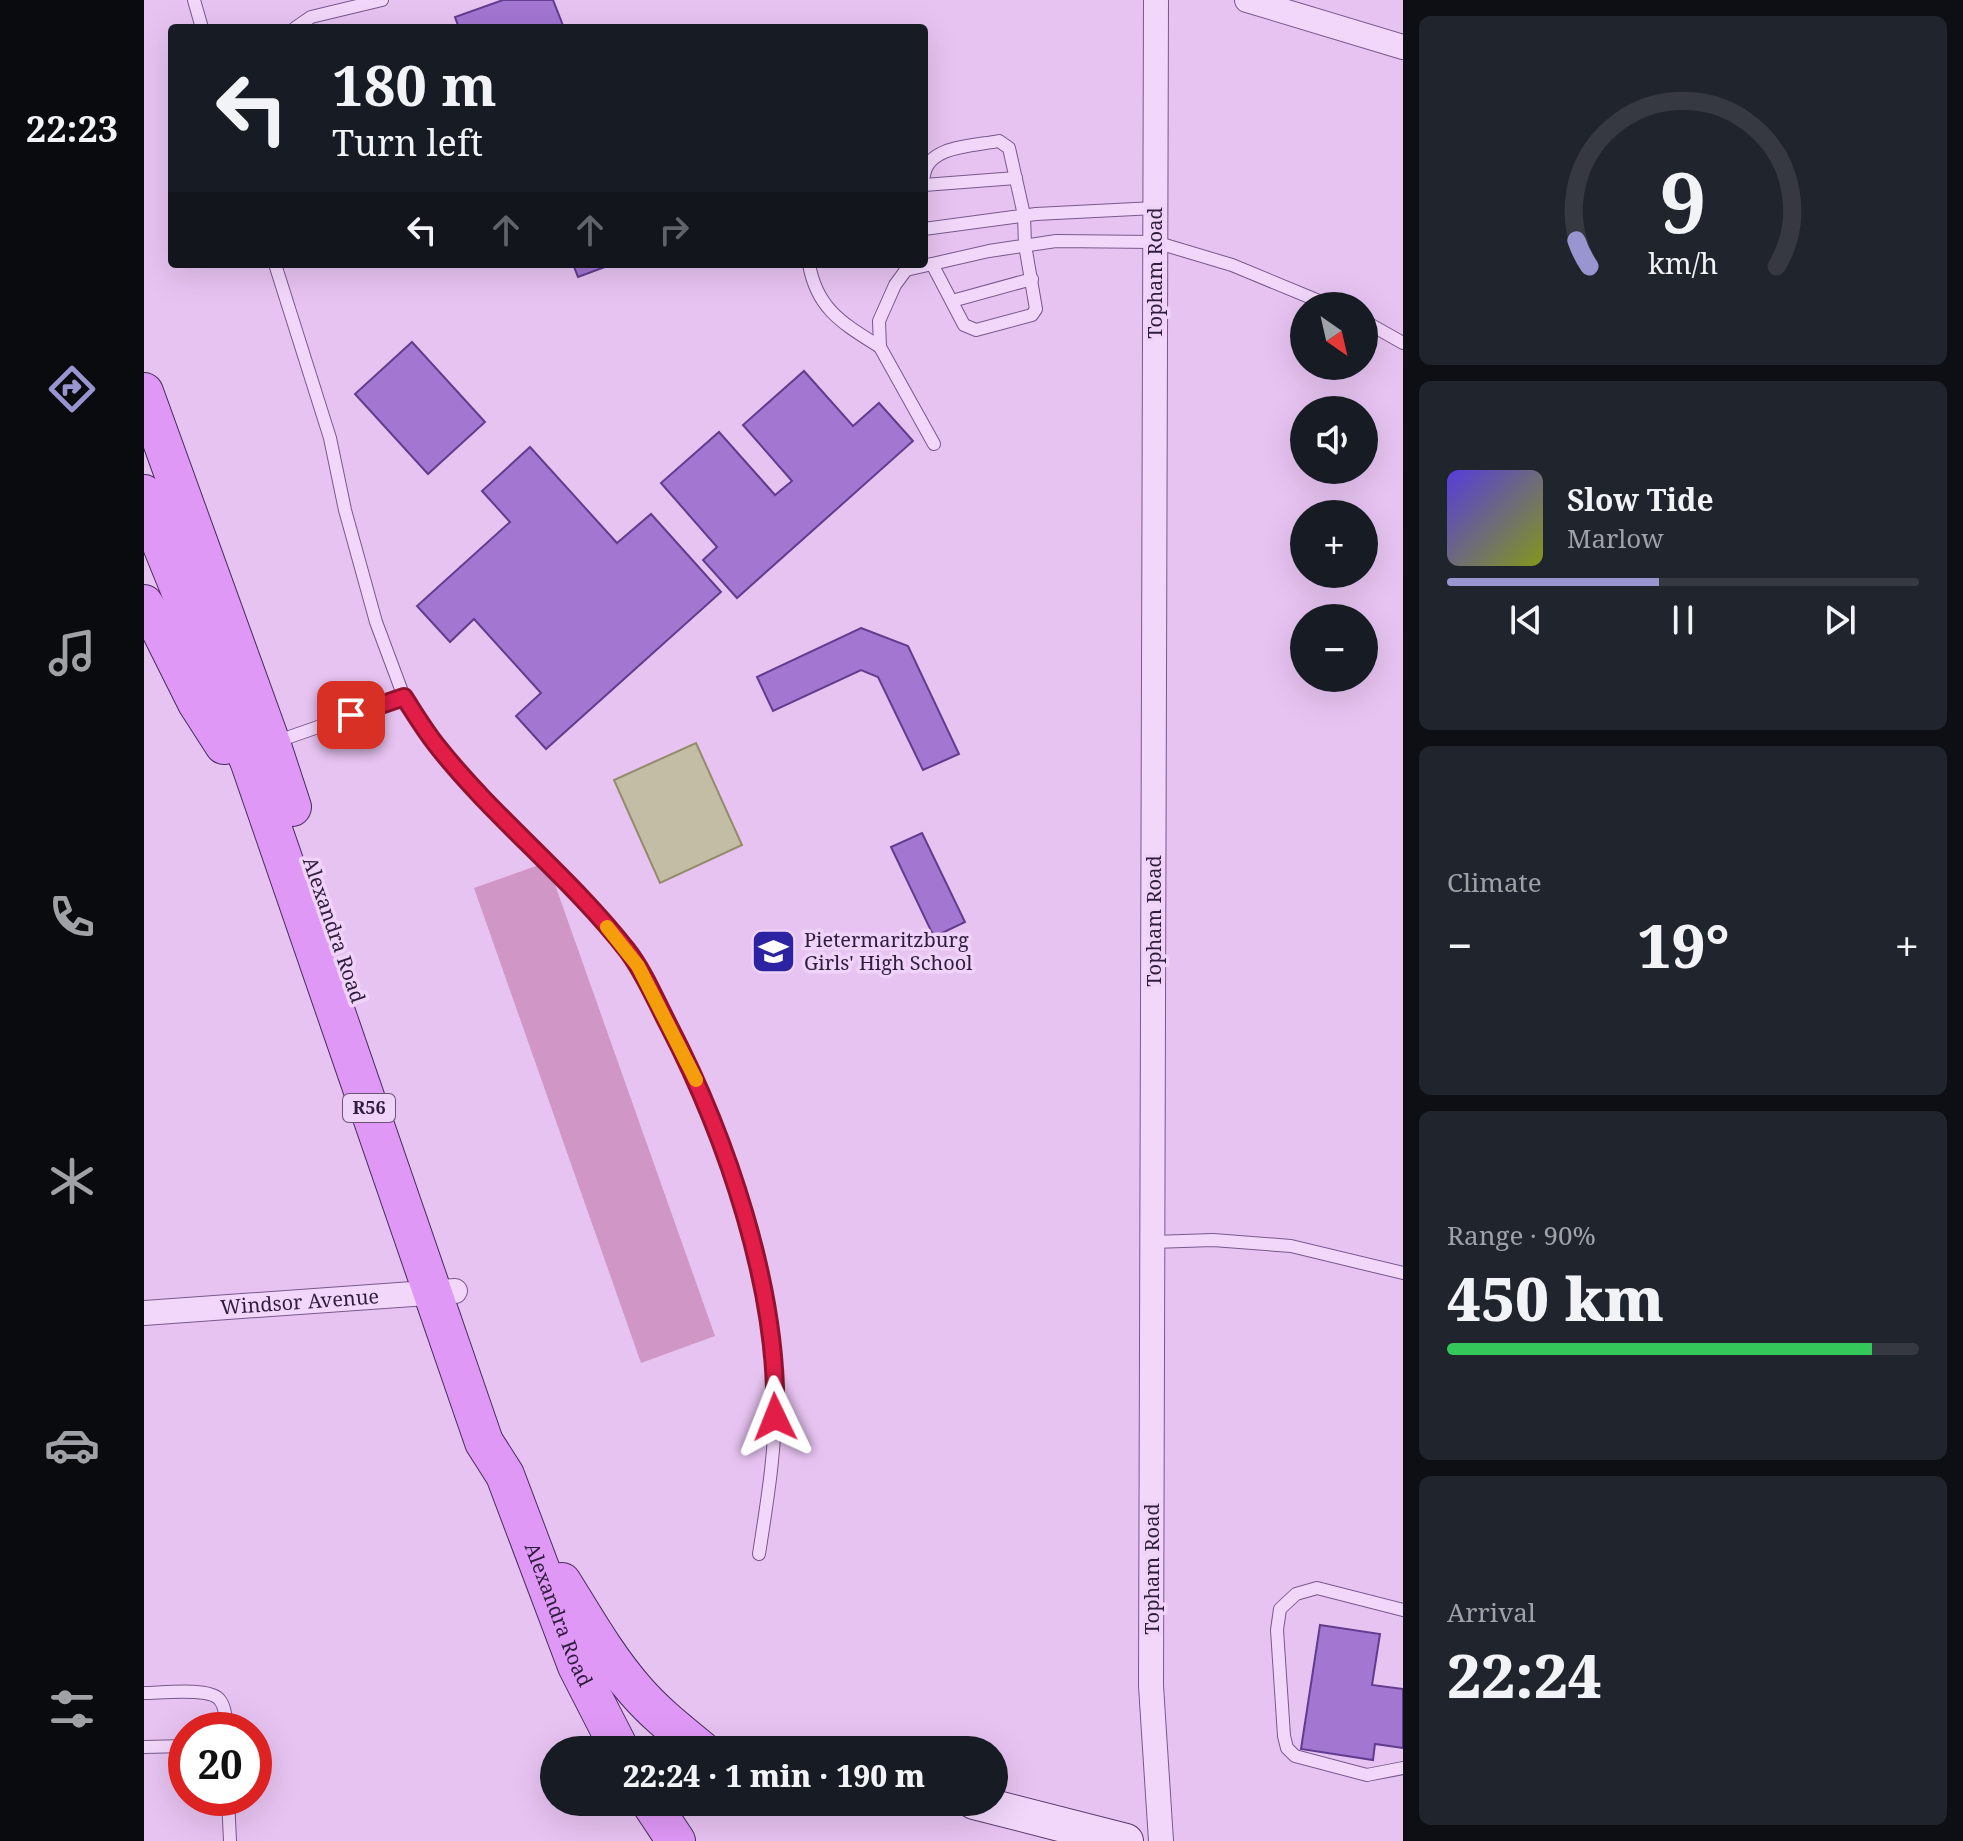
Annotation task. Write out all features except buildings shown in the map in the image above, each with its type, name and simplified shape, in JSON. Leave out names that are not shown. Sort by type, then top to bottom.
[{"type":"main road","name":"Alexandra Road","points":[[144,392],[166,542]]},
{"type":"main road","name":"Alexandra Road","points":[[144,494],[258,748],[443,1292],[484,1442],[505,1475],[577,1666],[613,1736]]},
{"type":"main road","points":[[144,604],[197,703],[261,795]]},
{"type":"main road","name":"Alexandra Road","points":[[258,748],[261,795],[443,1292]]},
{"type":"main road","points":[[523,1523],[620,1671],[662,1718],[684,1736]]},
{"type":"main road","points":[[659,1816],[676,1841]]},
{"type":"street","name":"Topham Road","points":[[1156,0],[1151,1686],[1161,1841]]},
{"type":"street","points":[[1247,0],[1403,47]]},
{"type":"street","name":"Windsor Avenue","points":[[144,1313],[443,1292]]},
{"type":"street","points":[[1008,1811],[1126,1841]]},
{"type":"lane","points":[[194,0],[201,24]]},
{"type":"lane","points":[[301,24],[311,17],[382,0]]},
{"type":"lane","points":[[928,163],[934,156],[999,141],[1009,148],[1024,215],[1025,245],[1037,304],[1032,315],[976,330],[964,325],[932,264]]},
{"type":"lane","points":[[928,185],[1016,178]]},
{"type":"lane","points":[[928,228],[1024,215],[1155,208]]},
{"type":"lane","points":[[928,264],[1056,241],[1155,242],[1232,265],[1297,292]]},
{"type":"lane","points":[[276,268],[330,438],[345,510],[372,610],[404,697],[439,748],[626,949],[638,966],[694,1074],[723,1143],[754,1251],[769,1331],[775,1395],[774,1447],[759,1554]]},
{"type":"lane","points":[[810,268],[827,310],[880,347],[934,444]]},
{"type":"lane","points":[[880,347],[879,321],[905,268]]},
{"type":"lane","points":[[952,301],[1032,279]]},
{"type":"lane","points":[[1378,329],[1403,343]]},
{"type":"lane","points":[[258,748],[404,697]]},
{"type":"lane","points":[[1153,1242],[1213,1240],[1291,1246],[1403,1273]]},
{"type":"lane","points":[[1403,1610],[1317,1588],[1296,1594],[1280,1609],[1277,1630],[1287,1748],[1295,1756],[1367,1775],[1403,1768]]},
{"type":"lane","points":[[144,1693],[208,1692],[220,1700],[226,1712]]},
{"type":"lane","points":[[144,1747],[168,1746]]},
{"type":"lane","points":[[229,1816],[230,1841]]},
{"type":"shaded area","points":[[696,743],[742,845],[660,883],[614,780]]},
{"type":"shaded area","points":[[547,862],[715,1336],[641,1363],[474,888]]},
{"type":"slow traffic","points":[[607,927],[638,966],[696,1080]]},
{"type":"place","name":"Pietermaritzburg Girls' High School","points":[[773,952]]},
{"type":"route","points":[[351,715],[404,697],[439,748],[590,907],[638,966],[694,1074],[723,1143],[754,1251],[769,1331],[775,1417]]}]
